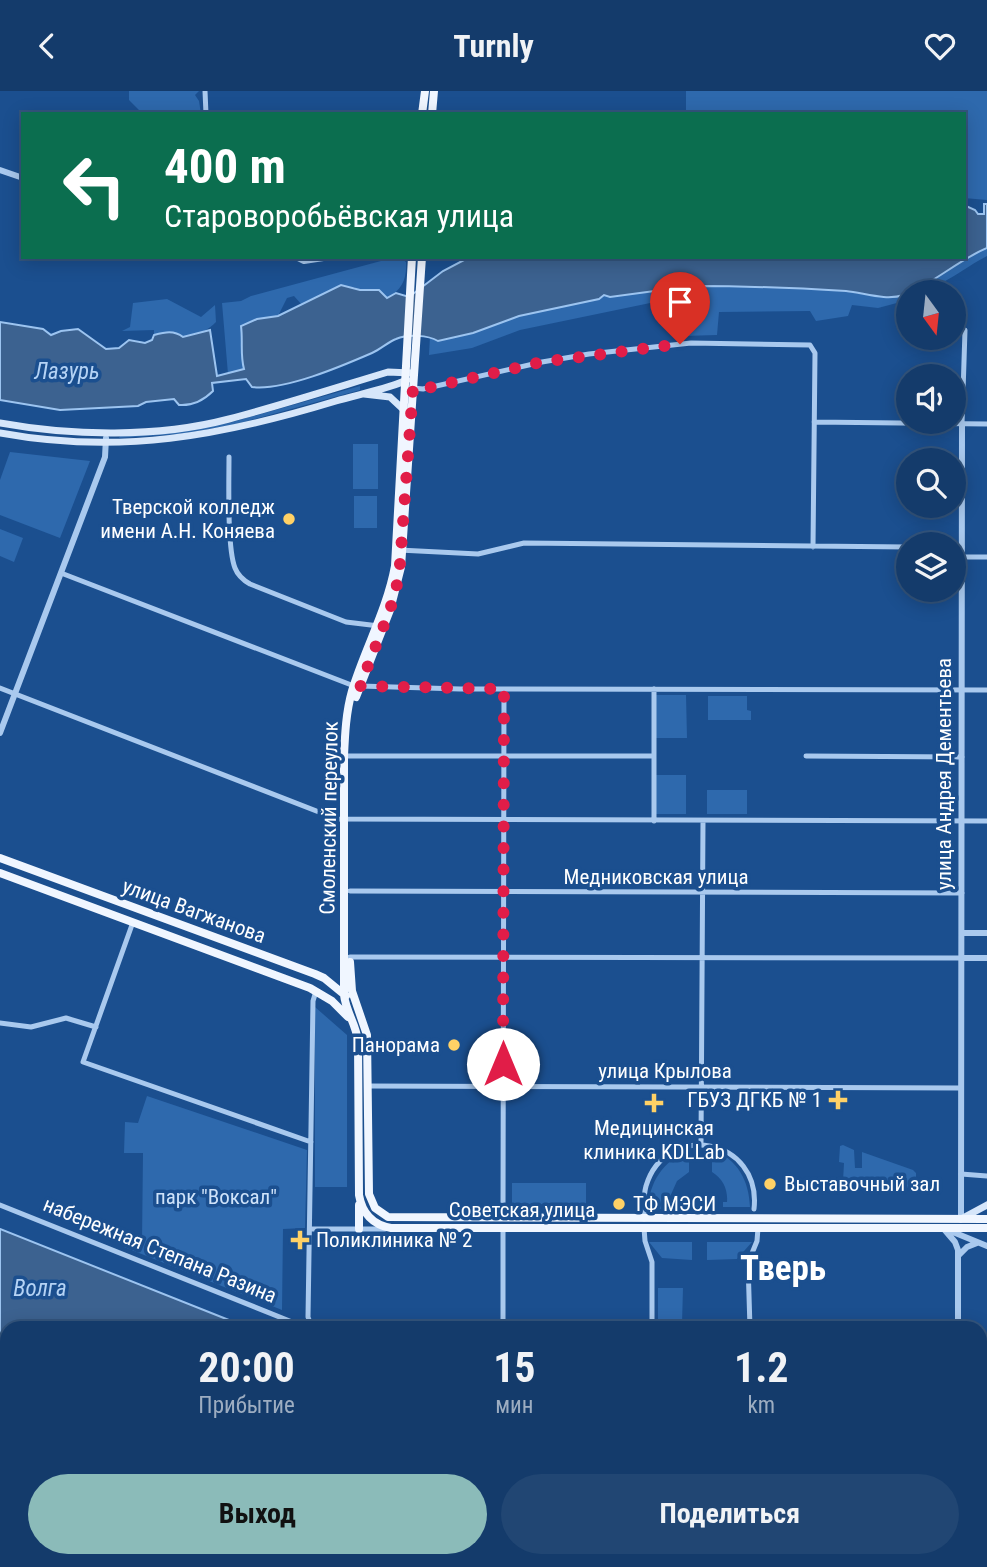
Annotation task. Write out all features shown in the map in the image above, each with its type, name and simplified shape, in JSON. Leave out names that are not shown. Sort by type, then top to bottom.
[{"type":"main road","points":[[422,112],[425,91]]},
{"type":"main road","points":[[432,112],[434,91]]},
{"type":"main road","name":"Смоленский переулок","points":[[392,1223],[377,1210],[369,1196],[367,1035],[352,991],[349,964],[347,756],[357,686],[396,591],[413,388],[410,372],[417,260]]},
{"type":"main road","points":[[0,423],[106,433],[179,427],[227,420],[388,372],[410,372]]},
{"type":"main road","name":"Смоленский переулок","points":[[399,550],[405,382],[410,372]]},
{"type":"main road","points":[[359,381],[364,381],[367,385],[362,393]]},
{"type":"main road","points":[[0,433],[50,440],[106,443],[180,438],[228,431],[405,382],[413,388]]},
{"type":"main road","points":[[362,393],[390,397],[405,411]]},
{"type":"main road","name":"Смоленский переулок","points":[[347,820],[349,964],[344,995],[358,1041],[359,1229]]},
{"type":"main road","name":"улица Вагжанова","points":[[0,857],[324,978],[344,995],[363,1018]]},
{"type":"main road","name":"улица Вагжанова","points":[[0,873],[313,989],[339,1007],[352,1021]]},
{"type":"main road","points":[[324,978],[337,976],[349,964]]},
{"type":"main road","points":[[313,989],[335,987],[344,982]]},
{"type":"main road","points":[[359,1195],[368,1216],[380,1225],[392,1223]]},
{"type":"main road","points":[[961,1219],[987,1205]]},
{"type":"main road","points":[[738,1228],[752,1219],[754,1209]]},
{"type":"main road","name":"Советская улица","points":[[644,1223],[659,1219],[986,1220]]},
{"type":"main road","name":"Советская улица","points":[[392,1223],[644,1223],[738,1228],[970,1228],[986,1220]]},
{"type":"street","points":[[205,91],[206,112]]},
{"type":"street","points":[[0,170],[21,177]]},
{"type":"street","points":[[300,259],[316,259]]},
{"type":"street","points":[[413,388],[423,389],[589,354],[691,343],[806,344],[815,351],[813,547]]},
{"type":"street","points":[[814,422],[896,423]]},
{"type":"street","points":[[966,424],[987,424]]},
{"type":"street","points":[[0,733],[105,457],[106,433]]},
{"type":"street","name":"улица Андрея Дементьева","points":[[962,434],[962,532]]},
{"type":"street","points":[[229,457],[232,548],[234,564],[241,577],[250,584],[346,622],[381,626]]},
{"type":"street","points":[[399,550],[478,554],[524,543],[896,547]]},
{"type":"street","points":[[966,557],[987,557]]},
{"type":"street","points":[[61,573],[357,686],[987,690]]},
{"type":"street","name":"улица Андрея Дементьева","points":[[961,1219],[962,602]]},
{"type":"street","points":[[0,688],[347,820],[987,821]]},
{"type":"street","points":[[503,1321],[504,689]]},
{"type":"street","points":[[654,689],[654,821]]},
{"type":"street","points":[[347,756],[654,757]]},
{"type":"street","points":[[806,757],[962,757]]},
{"type":"street","points":[[701,1144],[702,821]]},
{"type":"street","name":"Медниковская улица","points":[[350,891],[962,893]]},
{"type":"street","points":[[133,922],[83,1062],[311,1142]]},
{"type":"street","points":[[962,933],[987,933]]},
{"type":"street","points":[[349,964],[416,957],[987,958]]},
{"type":"street","points":[[309,1321],[313,989]]},
{"type":"street","points":[[0,1023],[29,1027],[66,1018],[96,1027]]},
{"type":"street","name":"улица Крылова","points":[[369,1086],[961,1088]]},
{"type":"street","points":[[652,1321],[652,1262],[645,1241],[644,1223],[646,1186],[657,1166],[674,1152],[701,1144],[723,1149],[742,1165],[752,1184],[754,1209]]},
{"type":"street","points":[[961,1174],[987,1176]]},
{"type":"street","name":"набережная Степана Разина","points":[[0,1205],[292,1321]]},
{"type":"street","name":"Советская улица","points":[[310,1229],[359,1229],[392,1223]]},
{"type":"street","points":[[750,1321],[748,1263],[757,1241],[758,1228]]},
{"type":"street","points":[[943,1228],[987,1246]]},
{"type":"street","points":[[943,1228],[956,1244],[959,1255],[958,1321]]},
{"type":"street","points":[[959,1255],[967,1247],[978,1243]]},
{"type":"green space","points":[[129,91],[199,91],[195,95],[201,112],[141,112],[129,100]]},
{"type":"green space","points":[[686,91],[987,91],[987,200],[966,198],[966,112],[686,112]]},
{"type":"green space","points":[[987,248],[987,256],[950,279],[933,280],[966,259]]},
{"type":"green space","points":[[388,259],[402,259],[406,262],[402,283],[387,298],[379,290],[360,290],[354,287],[302,305],[294,296],[287,298],[278,316],[257,319],[243,349],[244,370],[228,374],[222,303],[241,301]]},
{"type":"green space","points":[[696,286],[816,289],[880,297],[896,296],[896,303],[878,308],[852,305],[848,316],[816,321],[810,311],[719,312],[717,335],[683,336],[689,327],[690,319],[685,301],[655,302],[520,330],[472,348],[429,355],[430,336],[439,341],[473,333],[519,316],[599,299],[603,295],[610,297],[677,288],[688,289]]},
{"type":"green space","points":[[167,299],[201,317],[215,305],[216,322],[200,333],[186,337],[166,333],[154,335],[154,330],[122,331],[130,327],[133,303]]},
{"type":"green space","points":[[360,386],[360,390],[229,426],[179,434],[119,438],[229,423]]},
{"type":"green space","points":[[353,444],[378,444],[378,489],[353,489]]},
{"type":"green space","points":[[10,452],[90,461],[60,538],[0,515],[0,480]]},
{"type":"green space","points":[[354,496],[377,496],[377,528],[354,528]]},
{"type":"green space","points":[[0,529],[23,538],[14,562],[0,556]]},
{"type":"green space","points":[[655,695],[686,695],[687,738],[655,738]]},
{"type":"green space","points":[[708,696],[747,696],[747,710],[751,711],[751,720],[708,720]]},
{"type":"green space","points":[[656,775],[686,775],[686,814],[656,814]]},
{"type":"green space","points":[[707,790],[747,790],[747,814],[707,814]]},
{"type":"green space","points":[[315,1007],[347,1035],[347,1187],[315,1187]]},
{"type":"green space","name":"парк \"Воксал\"","points":[[147,1096],[307,1150],[305,1228],[283,1229],[282,1310],[124,1247],[124,1240],[142,1242],[143,1153],[124,1153],[125,1122],[138,1123]]},
{"type":"green space","points":[[840,1146],[854,1150],[855,1168],[862,1168],[862,1152],[913,1170],[916,1173],[916,1183],[907,1188],[847,1188],[843,1181],[844,1163],[839,1162]]},
{"type":"green space","points":[[689,1150],[689,1172],[677,1181],[669,1199],[669,1203],[676,1202],[677,1207],[648,1210],[651,1190],[659,1174],[672,1160]]},
{"type":"green space","points":[[712,1150],[729,1159],[740,1172],[747,1188],[750,1207],[723,1207],[723,1202],[727,1202],[727,1193],[722,1181],[712,1172]]},
{"type":"green space","points":[[512,1183],[586,1183],[586,1205],[512,1204]]},
{"type":"green space","points":[[649,1242],[692,1242],[692,1260],[662,1258]]},
{"type":"green space","points":[[707,1242],[752,1242],[737,1259],[707,1260]]},
{"type":"green space","points":[[658,1288],[683,1288],[682,1321],[658,1321]]},
{"type":"water","name":"Лазурь","points":[[984,204],[987,204],[987,248],[966,259],[966,206],[978,214],[984,214]]},
{"type":"water","name":"Лазурь","points":[[470,259],[966,259],[933,280],[896,280],[896,297],[846,291],[715,286],[610,297],[604,295],[599,299],[519,316],[473,333],[438,341],[423,336],[401,337],[345,364],[280,385],[252,387],[246,379],[212,383],[213,391],[209,395],[189,405],[179,405],[174,399],[146,402],[138,406],[60,410],[0,400],[0,322],[43,329],[51,335],[78,329],[106,349],[119,348],[129,340],[145,343],[152,340],[154,335],[162,333],[183,337],[210,330],[217,376],[244,369],[241,326],[257,319],[278,316],[341,285],[360,290],[379,290],[387,298],[396,293],[409,297],[443,271]]},
{"type":"water","name":"Волга","points":[[0,1229],[231,1321],[0,1321]]},
{"type":"place","name":"Тверской колледж имени А.Н. Коняева","points":[[289,519]]},
{"type":"place","name":"Панорама","points":[[454,1045]]},
{"type":"place","name":"ГБУЗ ДГКБ № 1","points":[[838,1100]]},
{"type":"place","name":"Медицинская клиника KDLLab","points":[[654,1103]]},
{"type":"place","name":"Выставочный зал","points":[[770,1184]]},
{"type":"place","name":"ТФ МЭСИ","points":[[619,1204]]},
{"type":"place","name":"Поликлиника № 2","points":[[300,1240]]},
{"type":"district","name":"Тверь","points":[[783,1268]]},
{"type":"route","points":[[503,1064],[504,689],[360,686],[390,610],[399,577],[413,388],[423,389],[589,354],[680,344]]}]
